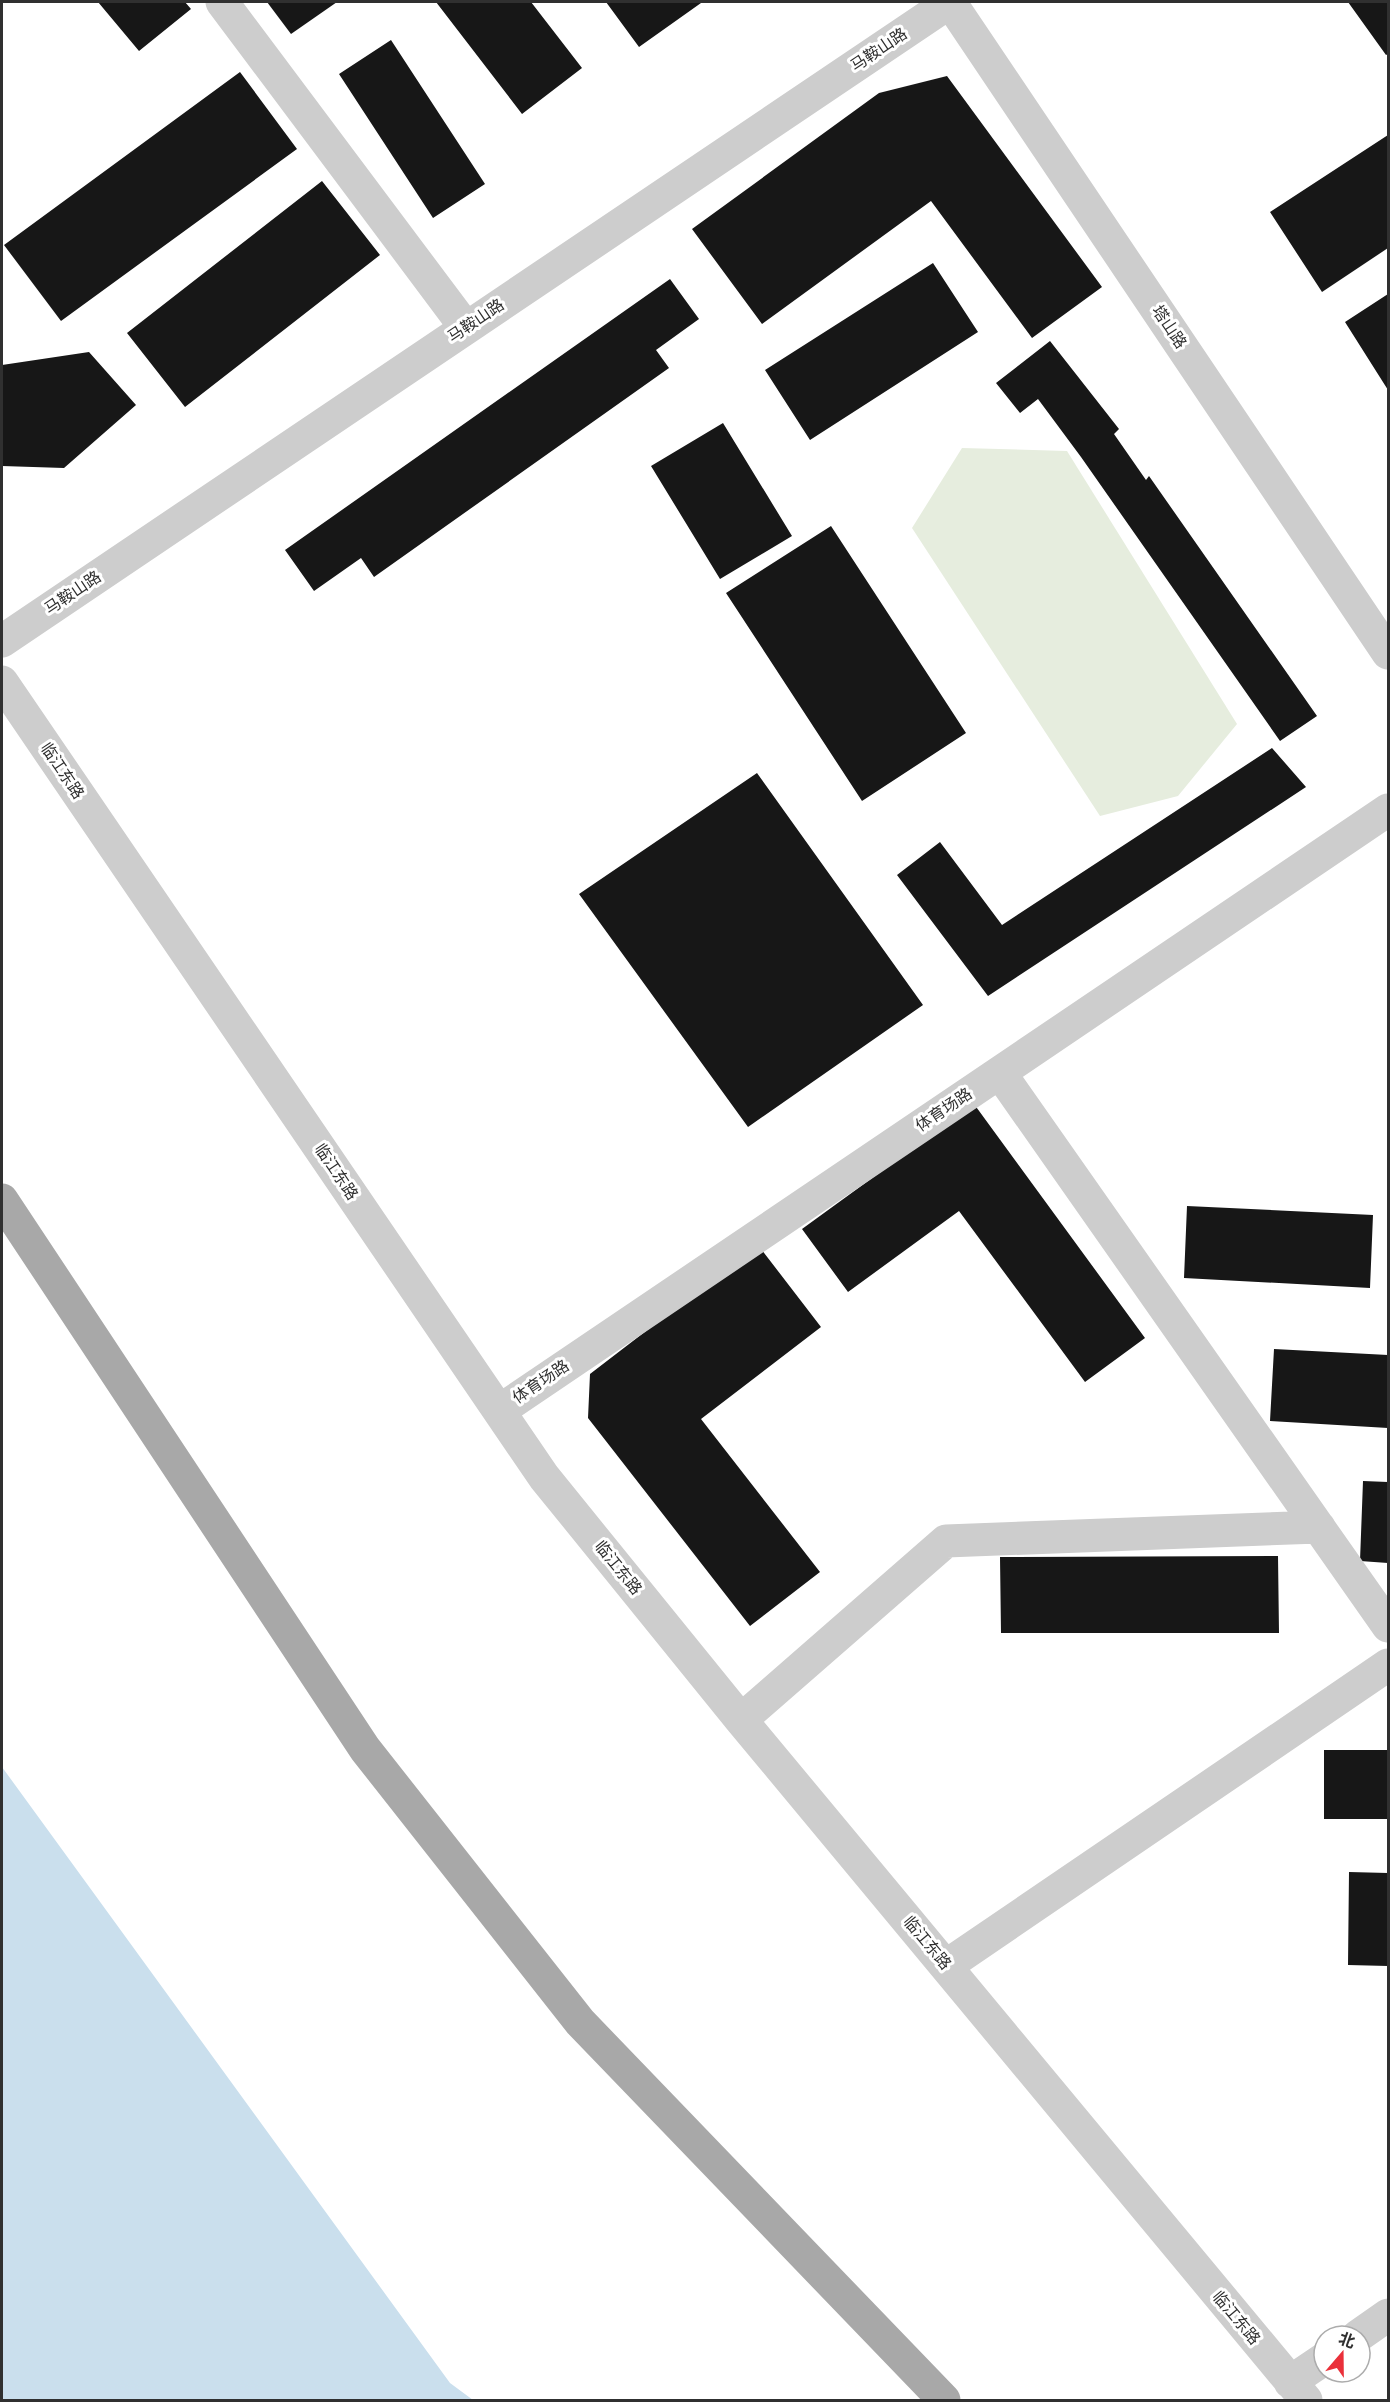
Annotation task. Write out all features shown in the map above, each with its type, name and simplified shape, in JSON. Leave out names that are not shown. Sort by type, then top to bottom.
[{"type":"main road","points":[[2,1200],[365,1749],[580,2022],[944,2400]]},
{"type":"main road","points":[[879,2335],[955,2400]]},
{"type":"street","points":[[222,2],[466,327]]},
{"type":"street","name":"马鞍山路","points":[[2,641],[950,2]]},
{"type":"street","name":"塔山路","points":[[950,2],[1389,653]]},
{"type":"street","name":"临江东路","points":[[2,682],[544,1477],[741,1720],[1298,2391]]},
{"type":"street","name":"体育场路","points":[[499,1411],[1389,810]]},
{"type":"street","points":[[1000,1073],[1389,1626]]},
{"type":"street","points":[[741,1720],[946,1541],[1319,1527]]},
{"type":"street","points":[[946,1966],[1389,1665]]},
{"type":"street","points":[[1372,2327],[1389,2315]]},
{"type":"street","points":[[1298,2391],[1312,2374]]},
{"type":"green space","points":[[962,448],[1067,451],[1237,724],[1178,796],[1100,816],[912,528]]},
{"type":"water","points":[[2,1767],[450,2383],[473,2400],[2,2400]]},
{"type":"building","points":[[98,2],[185,2],[191,9],[139,51]]},
{"type":"building","points":[[267,2],[337,2],[291,34]]},
{"type":"building","points":[[436,2],[531,2],[582,68],[522,114]]},
{"type":"building","points":[[606,2],[699,2],[701,3],[639,47]]},
{"type":"building","points":[[1348,2],[1388,2],[1388,54],[1386,55]]},
{"type":"building","points":[[391,40],[485,184],[433,218],[339,74]]},
{"type":"building","points":[[240,72],[297,149],[61,321],[4,245]]},
{"type":"building","points":[[947,76],[1102,287],[1032,338],[931,201],[762,324],[692,229],[879,93]]},
{"type":"building","points":[[1388,135],[1388,248],[1322,292],[1270,212]]},
{"type":"building","points":[[322,181],[380,255],[185,407],[127,333]]},
{"type":"building","points":[[933,263],[978,332],[810,440],[765,370]]},
{"type":"building","points":[[670,279],[699,319],[656,350],[669,368],[374,577],[361,558],[314,591],[285,550]]},
{"type":"building","points":[[1388,294],[1388,390],[1345,322]]},
{"type":"building","points":[[1050,341],[1119,429],[1114,434],[1146,480],[1149,476],[1317,716],[1280,741],[1038,399],[1020,413],[996,383]]},
{"type":"building","points":[[89,352],[136,405],[64,468],[2,466],[2,365]]},
{"type":"building","points":[[723,423],[792,536],[720,579],[651,466]]},
{"type":"building","points":[[831,526],[966,733],[862,801],[726,593]]},
{"type":"building","points":[[1272,748],[1306,787],[988,996],[897,875],[940,842],[1002,925]]},
{"type":"building","points":[[757,773],[923,1005],[748,1127],[579,894]]},
{"type":"building","points":[[974,1104],[1145,1338],[1085,1382],[959,1211],[848,1292],[802,1229]]},
{"type":"building","points":[[1187,1206],[1373,1215],[1370,1288],[1184,1278]]},
{"type":"building","points":[[758,1245],[821,1327],[701,1419],[820,1572],[750,1626],[588,1418],[590,1374]]},
{"type":"building","points":[[1274,1349],[1388,1355],[1388,1428],[1270,1421]]},
{"type":"building","points":[[1363,1481],[1388,1482],[1388,1563],[1360,1561]]},
{"type":"building","points":[[1278,1556],[1279,1633],[1001,1633],[1000,1557]]},
{"type":"building","points":[[1324,1750],[1388,1750],[1388,1819],[1324,1819]]},
{"type":"building","points":[[1349,1872],[1388,1873],[1388,1966],[1348,1965]]}]
